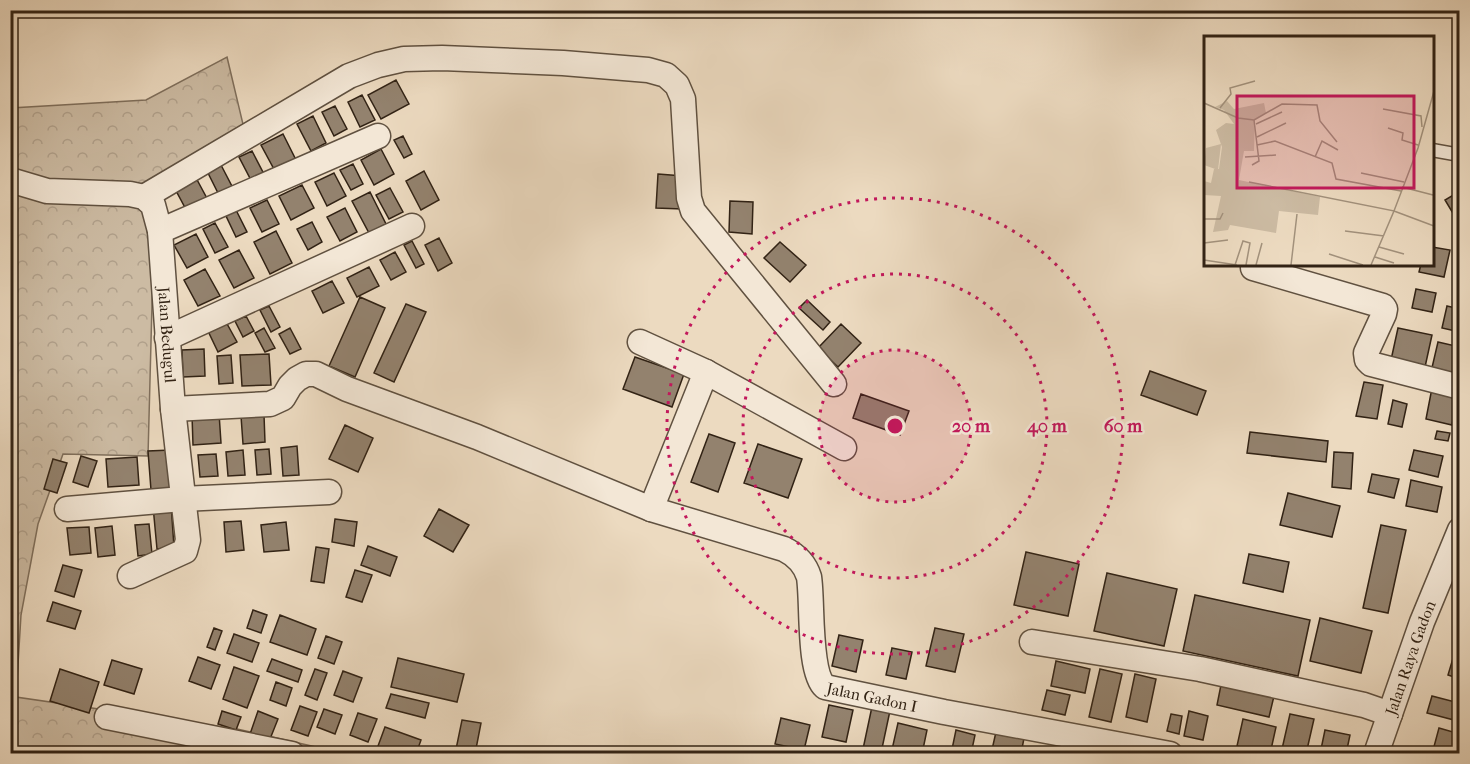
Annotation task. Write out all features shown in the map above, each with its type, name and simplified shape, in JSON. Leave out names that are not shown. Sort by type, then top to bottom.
[{"type":"street","points":[[10,180],[47,191],[130,194],[144,197],[349,76],[378,65],[404,59],[442,58],[563,63],[648,70],[666,75],[677,85],[683,99],[689,198],[693,211],[834,384]]},
{"type":"street","points":[[160,231],[378,136]]},
{"type":"street","name":"Jalan Bedugul","points":[[130,576],[185,551],[188,540],[173,409],[160,231],[153,206],[144,197]]},
{"type":"street","points":[[167,338],[412,226]]},
{"type":"street","points":[[1253,268],[1383,306],[1384,314],[1366,353],[1367,360],[1371,364],[1460,387]]},
{"type":"street","points":[[640,342],[706,372],[844,447]]},
{"type":"street","points":[[173,409],[270,404],[283,398],[297,379],[306,374],[316,374],[651,509],[706,372]]},
{"type":"street","points":[[67,509],[182,499],[329,492]]},
{"type":"street","name":"Jalan Gadon I","points":[[651,509],[784,549],[800,560],[807,570],[811,588],[815,666],[820,682],[825,687],[944,712],[1170,753]]},
{"type":"street","name":"Jalan Raya Gadon","points":[[1376,753],[1422,622],[1460,530]]},
{"type":"street","points":[[1032,642],[1200,669],[1364,705],[1390,714]]},
{"type":"street","points":[[106,717],[292,753]]},
{"type":"lane","points":[[1434,150],[1460,154]]},
{"type":"green space","points":[[227,57],[247,141],[155,190],[148,456],[63,454],[38,524],[21,615],[16,697],[237,729],[342,753],[11,754],[11,108],[146,100]]},
{"type":"building","points":[[396,80],[409,104],[381,119],[368,95]]},
{"type":"building","points":[[362,95],[375,120],[360,127],[348,102]]},
{"type":"building","points":[[335,106],[347,129],[334,136],[322,112]]},
{"type":"building","points":[[313,116],[326,143],[311,151],[297,124]]},
{"type":"building","points":[[283,134],[296,160],[275,171],[261,145]]},
{"type":"building","points":[[403,136],[412,154],[404,158],[394,140]]},
{"type":"building","points":[[381,149],[394,174],[374,185],[361,160]]},
{"type":"building","points":[[252,151],[266,178],[253,184],[239,157]]},
{"type":"building","points":[[353,164],[363,184],[351,190],[340,170]]},
{"type":"building","points":[[221,165],[236,194],[222,201],[208,173]]},
{"type":"building","points":[[424,171],[439,200],[421,210],[406,181]]},
{"type":"building","points":[[334,173],[346,196],[327,206],[315,182]]},
{"type":"building","points":[[658,174],[683,176],[682,209],[656,208]]},
{"type":"building","points":[[195,176],[210,204],[189,215],[174,187]]},
{"type":"building","points":[[302,185],[314,208],[291,220],[279,196]]},
{"type":"building","points":[[390,188],[403,212],[389,219],[376,195]]},
{"type":"building","points":[[1460,191],[1460,225],[1445,200]]},
{"type":"building","points":[[370,192],[386,224],[369,233],[352,201]]},
{"type":"building","points":[[267,200],[279,224],[262,232],[250,208]]},
{"type":"building","points":[[730,201],[753,202],[752,234],[729,232]]},
{"type":"building","points":[[345,208],[357,232],[340,241],[327,217]]},
{"type":"building","points":[[236,210],[247,232],[236,237],[226,216]]},
{"type":"building","points":[[312,222],[322,242],[308,250],[297,229]]},
{"type":"building","points":[[215,223],[228,247],[215,253],[203,229]]},
{"type":"building","points":[[276,231],[292,263],[270,274],[254,242]]},
{"type":"building","points":[[196,234],[208,257],[187,268],[174,245]]},
{"type":"building","points":[[439,238],[452,263],[438,271],[425,245]]},
{"type":"building","points":[[412,241],[424,264],[416,268],[404,245]]},
{"type":"building","points":[[780,242],[806,265],[790,282],[764,258]]},
{"type":"building","points":[[1434,247],[1450,250],[1444,277],[1419,272],[1420,266],[1434,266]]},
{"type":"building","points":[[239,250],[254,278],[234,288],[219,260]]},
{"type":"building","points":[[395,252],[406,272],[391,280],[380,260]]},
{"type":"building","points":[[1460,261],[1460,294],[1453,292]]},
{"type":"building","points":[[369,267],[379,286],[357,297],[347,278]]},
{"type":"building","points":[[205,269],[220,296],[198,306],[184,280]]},
{"type":"building","points":[[332,281],[344,303],[323,313],[312,291]]},
{"type":"building","points":[[1416,289],[1436,293],[1432,312],[1412,308]]},
{"type":"building","points":[[360,297],[385,308],[355,377],[329,366]]},
{"type":"building","points":[[807,300],[830,322],[823,330],[799,308]]},
{"type":"building","points":[[406,304],[426,312],[394,382],[374,373]]},
{"type":"building","points":[[269,306],[280,327],[271,332],[260,310]]},
{"type":"building","points":[[1447,306],[1460,309],[1460,332],[1442,328]]},
{"type":"building","points":[[246,316],[254,331],[243,337],[235,321]]},
{"type":"building","points":[[226,322],[237,342],[218,352],[208,331]]},
{"type":"building","points":[[841,324],[861,343],[838,367],[818,348]]},
{"type":"building","points":[[264,328],[275,348],[265,352],[255,333]]},
{"type":"building","points":[[290,328],[301,349],[290,354],[279,334]]},
{"type":"building","points":[[1398,328],[1432,335],[1425,367],[1391,360]]},
{"type":"building","points":[[1438,342],[1460,347],[1460,378],[1431,372]]},
{"type":"building","points":[[204,349],[205,376],[183,377],[182,350]]},
{"type":"building","points":[[269,354],[271,385],[242,386],[240,355]]},
{"type":"building","points":[[231,355],[233,383],[219,384],[217,356]]},
{"type":"building","points":[[635,357],[684,374],[672,407],[623,389]]},
{"type":"building","points":[[1150,371],[1206,391],[1197,415],[1141,395]]},
{"type":"building","points":[[1364,382],[1383,385],[1377,419],[1356,416]]},
{"type":"building","points":[[1432,388],[1458,394],[1452,425],[1426,419]]},
{"type":"building","points":[[861,394],[909,411],[900,435],[853,418]]},
{"type":"building","points":[[1393,400],[1407,404],[1402,427],[1388,424]]},
{"type":"building","points":[[219,413],[221,443],[193,445],[192,415]]},
{"type":"building","points":[[264,415],[265,442],[243,444],[241,416]]},
{"type":"building","points":[[345,425],[373,438],[358,472],[329,459]]},
{"type":"building","points":[[1437,431],[1450,433],[1448,441],[1435,439]]},
{"type":"building","points":[[1250,432],[1328,441],[1326,462],[1247,453]]},
{"type":"building","points":[[709,434],[735,443],[718,492],[691,482]]},
{"type":"building","points":[[758,444],[802,459],[788,498],[744,483]]},
{"type":"building","points":[[297,446],[299,475],[283,476],[281,448]]},
{"type":"building","points":[[269,449],[271,474],[257,475],[255,450]]},
{"type":"building","points":[[171,450],[174,489],[151,490],[148,451]]},
{"type":"building","points":[[243,450],[245,475],[228,476],[226,452]]},
{"type":"building","points":[[1414,450],[1443,456],[1438,477],[1409,470]]},
{"type":"building","points":[[1334,452],[1353,453],[1351,489],[1332,487]]},
{"type":"building","points":[[216,454],[218,476],[200,477],[198,455]]},
{"type":"building","points":[[81,456],[97,461],[88,487],[73,482]]},
{"type":"building","points":[[137,457],[139,485],[108,487],[106,459]]},
{"type":"building","points":[[53,459],[67,463],[57,493],[44,489]]},
{"type":"building","points":[[1372,474],[1399,479],[1394,498],[1368,492]]},
{"type":"building","points":[[1411,480],[1442,487],[1437,512],[1406,506]]},
{"type":"building","points":[[1288,493],[1340,506],[1332,537],[1280,525]]},
{"type":"building","points":[[171,504],[174,547],[157,549],[153,506]]},
{"type":"building","points":[[439,509],[469,525],[453,552],[424,536]]},
{"type":"building","points":[[335,519],[357,522],[354,546],[332,542]]},
{"type":"building","points":[[241,521],[244,550],[226,552],[224,522]]},
{"type":"building","points":[[286,522],[289,550],[264,552],[261,525]]},
{"type":"building","points":[[149,524],[152,554],[138,556],[135,525]]},
{"type":"building","points":[[1381,525],[1406,530],[1388,613],[1363,608]]},
{"type":"building","points":[[112,526],[115,555],[98,557],[95,528]]},
{"type":"building","points":[[89,527],[91,553],[70,555],[67,528]]},
{"type":"building","points":[[368,546],[397,557],[390,576],[361,565]]},
{"type":"building","points":[[316,547],[329,549],[324,583],[311,581]]},
{"type":"building","points":[[1026,552],[1079,564],[1068,616],[1014,605]]},
{"type":"building","points":[[1249,554],[1289,562],[1283,592],[1243,583]]},
{"type":"building","points":[[63,565],[82,570],[74,597],[55,591]]},
{"type":"building","points":[[355,570],[372,575],[362,602],[346,597]]},
{"type":"building","points":[[1107,573],[1177,589],[1164,646],[1094,631]]},
{"type":"building","points":[[1195,595],[1310,620],[1298,676],[1183,651]]},
{"type":"building","points":[[53,602],[81,611],[75,629],[47,621]]},
{"type":"building","points":[[253,610],[267,615],[261,633],[247,628]]},
{"type":"building","points":[[280,615],[316,629],[307,655],[270,642]]},
{"type":"building","points":[[1320,618],[1372,631],[1361,673],[1310,661]]},
{"type":"building","points":[[214,628],[222,631],[215,650],[207,647]]},
{"type":"building","points":[[935,628],[964,634],[955,672],[926,666]]},
{"type":"building","points":[[234,634],[259,643],[252,662],[227,653]]},
{"type":"building","points":[[839,635],[863,640],[856,672],[832,666]]},
{"type":"building","points":[[1460,635],[1460,679],[1448,675]]},
{"type":"building","points":[[326,636],[342,642],[334,664],[318,658]]},
{"type":"building","points":[[892,648],[912,652],[906,679],[886,675]]},
{"type":"building","points":[[198,657],[220,665],[211,689],[189,681]]},
{"type":"building","points":[[398,658],[464,674],[457,702],[391,687]]},
{"type":"building","points":[[272,659],[302,670],[298,682],[267,671]]},
{"type":"building","points":[[112,660],[142,669],[134,694],[104,685]]},
{"type":"building","points":[[1056,661],[1090,669],[1085,693],[1051,686]]},
{"type":"building","points":[[234,667],[259,676],[247,708],[223,699]]},
{"type":"building","points":[[60,669],[99,682],[89,713],[50,701]]},
{"type":"building","points":[[315,669],[327,673],[317,700],[305,695]]},
{"type":"building","points":[[1100,669],[1122,674],[1111,722],[1089,717]]},
{"type":"building","points":[[343,671],[362,678],[353,702],[334,695]]},
{"type":"building","points":[[1135,674],[1156,679],[1147,722],[1126,717]]},
{"type":"building","points":[[276,682],[292,688],[286,706],[270,700]]},
{"type":"building","points":[[1221,685],[1274,696],[1269,717],[1217,705]]},
{"type":"building","points":[[1047,690],[1070,695],[1065,715],[1042,710]]},
{"type":"building","points":[[391,694],[429,703],[425,718],[386,708]]},
{"type":"building","points":[[1432,696],[1459,703],[1454,720],[1427,713]]},
{"type":"building","points":[[873,702],[891,706],[881,753],[863,749]]},
{"type":"building","points":[[829,705],[853,710],[846,742],[822,737]]},
{"type":"building","points":[[300,706],[317,712],[308,736],[291,730]]},
{"type":"building","points":[[324,709],[342,715],[335,734],[317,727]]},
{"type":"building","points":[[222,711],[241,717],[236,730],[218,724]]},
{"type":"building","points":[[258,711],[278,719],[268,744],[249,737]]},
{"type":"building","points":[[1189,711],[1208,716],[1203,740],[1184,736]]},
{"type":"building","points":[[358,713],[377,719],[368,742],[350,735]]},
{"type":"building","points":[[1171,714],[1182,716],[1179,734],[1167,731]]},
{"type":"building","points":[[1290,714],[1314,719],[1306,754],[1282,749]]},
{"type":"building","points":[[781,718],[810,725],[804,750],[775,744]]},
{"type":"building","points":[[1243,719],[1276,727],[1270,754],[1237,746]]},
{"type":"building","points":[[462,720],[481,723],[475,754],[455,754]]},
{"type":"building","points":[[898,723],[927,730],[922,754],[891,754]]},
{"type":"building","points":[[385,727],[421,740],[416,754],[399,754],[378,746]]},
{"type":"building","points":[[1439,728],[1460,734],[1460,754],[1432,754]]},
{"type":"building","points":[[956,730],[975,735],[971,754],[951,754]]},
{"type":"building","points":[[1325,730],[1350,735],[1346,754],[1320,754]]},
{"type":"building","points":[[996,732],[1024,738],[1021,754],[991,754]]}]
